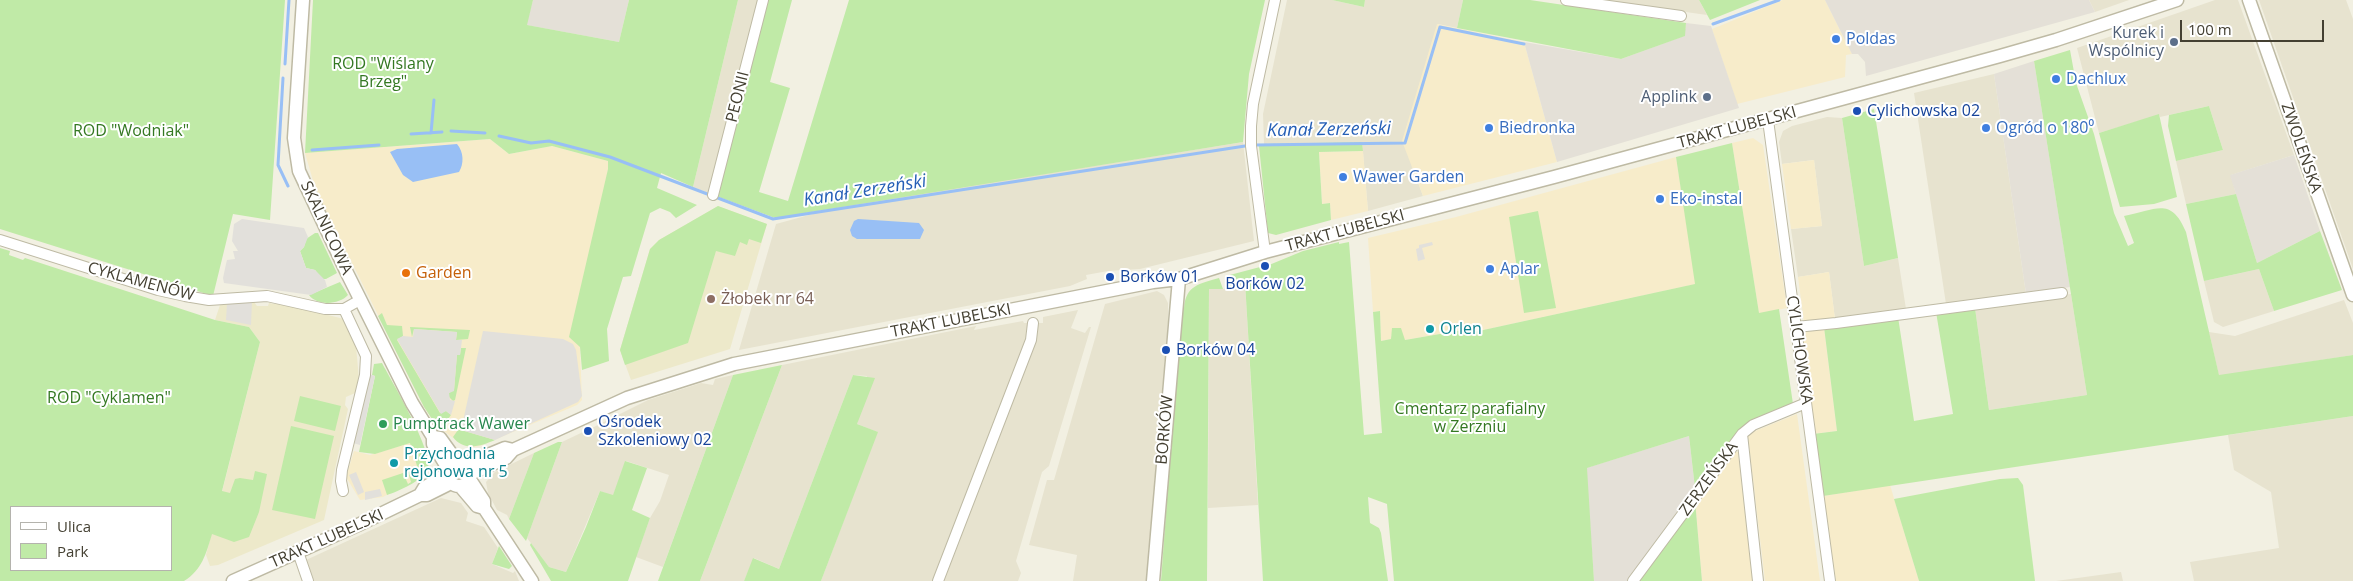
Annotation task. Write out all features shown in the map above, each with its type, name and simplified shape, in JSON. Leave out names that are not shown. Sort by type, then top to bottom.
[{"type":"street","name":"SKALNICOWA","points":[[304,0],[294,138],[299,171],[360,300],[412,403],[433,437],[433,444],[459,474],[477,506],[484,508],[532,581]]},
{"type":"street","name":"PEONII","points":[[713,194],[763,0]]},
{"type":"street","points":[[1265,252],[1251,146],[1251,126],[1253,104],[1275,0]]},
{"type":"street","points":[[1566,0],[1682,16]]},
{"type":"street","name":"TRAKT LUBELSKI","points":[[233,581],[420,495],[424,488],[506,458],[513,450],[627,398],[734,364],[1153,282],[1179,279],[1265,252],[1768,120],[2036,46],[2177,0]]},
{"type":"street","name":"ZWOLEŃSKA","points":[[2249,0],[2353,295]]},
{"type":"street","name":"CYLICHOWSKA","points":[[1768,120],[1830,581]]},
{"type":"street","name":"CYKLAMENÓW","points":[[0,240],[158,290],[185,296],[209,300],[267,296],[325,309],[344,309]]},
{"type":"street","name":"BORKÓW","points":[[1153,581],[1179,279]]},
{"type":"street","points":[[1796,327],[2062,293]]},
{"type":"street","points":[[343,491],[341,481],[342,470],[365,375],[366,356],[344,309],[360,300]]},
{"type":"street","points":[[938,581],[1030,340],[1033,323]]},
{"type":"street","name":"ZERZEŃSKA","points":[[1633,581],[1742,434],[1753,425],[1806,403]]},
{"type":"street","points":[[1742,434],[1758,581]]},
{"type":"street","points":[[298,552],[308,581]]},
{"type":"shaded area","points":[[533,0],[629,0],[619,42],[526,25]]},
{"type":"shaded area","points":[[738,0],[767,0],[716,196],[693,187]]},
{"type":"shaded area","points":[[1287,0],[1332,0],[1364,7],[1365,0],[1463,0],[1457,28],[1438,24],[1413,168],[1423,196],[1368,211],[1362,142],[1264,144],[1263,114]]},
{"type":"shaded area","points":[[1601,0],[1699,0],[1707,15]]},
{"type":"shaded area","points":[[1783,0],[1825,0],[1852,54],[1846,55],[1845,77],[1737,104],[1712,29]]},
{"type":"shaded area","points":[[1825,0],[2089,0],[2095,12],[1866,76],[1865,62],[1858,54],[1852,54]]},
{"type":"shaded area","points":[[2089,0],[2129,0],[2095,12]]},
{"type":"shaded area","points":[[2215,0],[2238,0],[2294,155],[2231,175],[2236,194],[2186,204],[2176,161],[2223,150],[2209,106],[2160,117],[2159,115],[2099,133],[2077,48]]},
{"type":"shaded area","points":[[2259,0],[2346,0],[2353,19],[2353,269]]},
{"type":"shaded area","points":[[1686,23],[1711,26],[1739,108],[1557,162],[1524,42],[1621,59],[1684,36]]},
{"type":"shaded area","points":[[1437,24],[1524,42],[1557,162],[1423,196],[1402,141]]},
{"type":"shaded area","points":[[2034,61],[2070,287],[2026,294],[1994,74]]},
{"type":"shaded area","points":[[1994,74],[2026,294],[1946,304],[1914,93]]},
{"type":"shaded area","points":[[1827,117],[1842,118],[1864,266],[1898,258],[1906,309],[1835,319],[1829,272],[1798,277],[1791,229],[1822,226],[1814,160],[1782,164],[1779,142],[1783,131],[1792,126]]},
{"type":"shaded area","points":[[1753,138],[1763,145],[1787,308],[1759,314],[1732,143]]},
{"type":"shaded area","points":[[490,139],[509,154],[552,146],[608,161],[608,169],[580,347],[582,400],[577,405],[474,447],[461,444],[436,425],[424,407],[316,191],[305,153]]},
{"type":"shaded area","points":[[1243,142],[1254,241],[1140,269],[1108,271],[1086,275],[1087,279],[1070,286],[739,350],[776,224],[842,206]]},
{"type":"shaded area","name":"Wawer Garden","points":[[1363,151],[1368,211],[1331,220],[1330,203],[1322,204],[1319,152]]},
{"type":"shaded area","points":[[2294,155],[2320,231],[2257,263],[2230,175]]},
{"type":"shaded area","points":[[1676,157],[1696,284],[1474,332],[1463,330],[1405,340],[1393,328],[1391,339],[1381,341],[1380,311],[1373,312],[1368,238],[1456,217]]},
{"type":"shaded area","points":[[1814,160],[1822,226],[1791,229],[1782,164]]},
{"type":"shaded area","points":[[718,206],[767,224],[730,349],[631,380],[620,350],[650,249],[659,240]]},
{"type":"shaded area","points":[[242,219],[304,228],[308,237],[300,251],[306,268],[315,270],[325,280],[327,287],[311,295],[224,283],[223,278],[227,260],[235,259],[233,251],[238,251],[232,241],[234,224]]},
{"type":"shaded area","points":[[1432,242],[1433,245],[1422,248],[1425,259],[1418,261],[1416,249],[1419,248],[1419,245]]},
{"type":"shaded area","points":[[2259,269],[2274,311],[2223,327],[2214,322],[2204,281]]},
{"type":"shaded area","points":[[1829,272],[1835,319],[1804,322],[1798,277]]},
{"type":"shaded area","points":[[1245,282],[1258,505],[1208,508],[1209,289],[1223,289]]},
{"type":"shaded area","points":[[1157,291],[1164,295],[1168,303],[1168,322],[1146,581],[1073,581],[1077,555],[1029,545],[1047,480],[1054,480],[1105,304]]},
{"type":"shaded area","points":[[2071,294],[2087,395],[1989,410],[1975,308]]},
{"type":"shaded area","points":[[2344,300],[2353,323],[2353,355],[2219,376],[2209,332],[2235,336]]},
{"type":"shaded area","points":[[252,301],[251,325],[226,320],[227,303]]},
{"type":"shaded area","points":[[221,302],[254,302],[257,306],[268,306],[269,303],[275,304],[276,302],[344,319],[356,346],[359,379],[355,393],[346,397],[345,405],[348,409],[324,520],[218,565],[210,566],[206,555],[260,342],[249,327],[215,320]]},
{"type":"shaded area","points":[[1078,310],[1071,328],[1085,333],[1091,327],[1049,466],[1042,472],[1016,561],[1021,573],[1018,581],[821,581],[877,432],[857,424],[867,376],[853,375],[779,569],[754,558],[744,581],[700,581],[782,365],[976,326],[974,330],[1023,321],[1024,323],[1043,323],[1043,317]]},
{"type":"shaded area","points":[[1824,327],[1837,431],[1813,434],[1800,330]]},
{"type":"shaded area","points":[[414,329],[457,332],[456,340],[462,340],[460,355],[457,355],[454,391],[449,393],[450,400],[455,401],[451,415],[446,411],[441,414],[397,339],[403,336],[413,337]]},
{"type":"shaded area","points":[[483,331],[563,339],[573,344],[576,350],[582,396],[578,402],[495,440],[461,430]]},
{"type":"shaded area","points":[[369,374],[375,376],[360,445],[353,443]]},
{"type":"shaded area","points":[[733,375],[663,567],[636,557],[650,518],[660,501],[669,475],[626,461],[613,496],[600,491],[566,572],[549,567],[527,538],[562,442],[583,432],[585,435],[593,431],[592,428],[648,400],[701,383],[713,385],[715,379]]},
{"type":"shaded area","points":[[1797,414],[1820,581],[1765,581],[1748,437],[1750,433]]},
{"type":"shaded area","points":[[2353,416],[2353,581],[2194,581],[2190,562],[2279,548],[2271,492],[2234,470],[2228,435]]},
{"type":"shaded area","points":[[1689,436],[1695,488],[1627,581],[1594,581],[1586,468]]},
{"type":"shaded area","points":[[413,442],[420,477],[383,497],[360,500],[346,477],[354,451],[370,455]]},
{"type":"shaded area","points":[[1734,451],[1738,452],[1753,581],[1702,581],[1695,500]]},
{"type":"shaded area","points":[[534,453],[509,519],[507,515],[497,510],[488,493],[486,482],[495,472]]},
{"type":"shaded area","points":[[356,472],[364,492],[358,495],[349,475]]},
{"type":"shaded area","points":[[1890,485],[1919,581],[1836,581],[1823,496]]},
{"type":"shaded area","points":[[380,489],[382,496],[365,500],[365,492]]},
{"type":"shaded area","points":[[441,498],[461,503],[468,513],[466,521],[484,527],[498,548],[492,564],[513,573],[515,571],[519,581],[314,581],[306,560]]},
{"type":"shaded area","points":[[2121,572],[2123,581],[2056,581]]},
{"type":"green space","name":"ROD \"Wodniak\"","points":[[0,0],[285,0],[270,220],[233,214],[213,296],[0,229]]},
{"type":"green space","name":"ROD \"Wiślany Brzeg\"","points":[[313,0],[533,0],[527,25],[619,42],[629,0],[738,0],[693,187],[661,173],[657,188],[697,205],[676,218],[670,212],[660,208],[650,213],[631,276],[623,277],[607,329],[609,361],[582,370],[580,347],[569,337],[608,169],[608,161],[552,146],[509,154],[490,139],[305,153]]},
{"type":"green space","points":[[767,0],[792,0],[770,82],[790,88],[759,192],[788,201],[849,0],[1265,0],[1249,74],[1243,142],[775,218],[716,196]]},
{"type":"green space","points":[[1332,0],[1365,0],[1364,7]]},
{"type":"green space","points":[[1463,0],[1530,0],[1686,23],[1685,36],[1621,59],[1457,28]]},
{"type":"green space","points":[[1699,0],[1760,0],[1710,20]]},
{"type":"green space","points":[[2070,50],[2076,83],[2094,134],[2114,213],[2128,246],[2134,243],[2124,216],[2161,208],[2174,213],[2186,232],[2219,375],[2353,355],[2353,416],[1823,496],[1813,434],[1837,431],[1824,327],[1898,317],[1914,421],[1953,414],[1936,312],[1975,308],[1989,410],[2087,395],[2034,61]]},
{"type":"green space","points":[[2209,106],[2223,150],[2176,161],[2168,126],[2169,115]]},
{"type":"green space","points":[[1874,109],[1898,258],[1864,266],[1842,118]]},
{"type":"green space","points":[[2159,114],[2177,197],[2154,204],[2120,207],[2099,133]]},
{"type":"green space","points":[[1362,142],[1363,151],[1319,152],[1322,204],[1330,203],[1331,220],[1276,235],[1268,233],[1259,146],[1264,144]]},
{"type":"green space","name":"Cmentarz parafialny w Zerzniu","points":[[1732,143],[1759,313],[1779,309],[1793,404],[1776,410],[1748,427],[1726,448],[1695,488],[1689,436],[1587,468],[1594,581],[1394,581],[1387,504],[1368,497],[1370,523],[1379,528],[1381,533],[1388,581],[1263,581],[1245,282],[1230,287],[1226,276],[1260,267],[1261,269],[1269,267],[1269,265],[1303,251],[1339,242],[1339,244],[1349,242],[1364,435],[1382,433],[1373,312],[1380,311],[1381,341],[1391,339],[1392,328],[1401,328],[1405,340],[1463,330],[1474,332],[1695,284],[1676,157]]},
{"type":"green space","points":[[2236,194],[2257,263],[2320,231],[2342,290],[2274,311],[2259,269],[2204,281],[2186,204]]},
{"type":"green space","points":[[718,206],[767,224],[761,243],[749,239],[747,245],[740,242],[735,256],[716,251],[688,343],[625,365],[620,350],[650,249],[659,240]]},
{"type":"green space","points":[[1538,211],[1556,308],[1524,313],[1509,217]]},
{"type":"green space","points":[[318,233],[337,273],[326,279],[322,279],[315,270],[306,268],[300,251],[304,247],[306,239]]},
{"type":"green space","name":"ROD \"Cyklamen\"","points":[[0,248],[10,251],[9,255],[23,260],[25,258],[215,320],[249,327],[260,342],[222,491],[230,493],[235,479],[253,480],[255,471],[267,474],[259,512],[249,537],[234,542],[212,534],[199,567],[184,581],[0,581]]},
{"type":"green space","points":[[1219,278],[1223,289],[1209,289],[1207,581],[1161,581],[1181,308],[1184,308],[1185,300],[1191,290],[1200,284]]},
{"type":"green space","points":[[340,282],[348,295],[339,301],[328,303],[317,301],[309,295]]},
{"type":"green space","points":[[382,313],[387,325],[402,326],[403,336],[397,340],[440,413],[446,411],[451,415],[442,427],[436,425],[424,407],[378,316]]},
{"type":"green space","points":[[410,327],[470,330],[468,339],[456,340],[457,332],[414,329],[412,337]]},
{"type":"green space","points":[[461,348],[466,348],[455,400],[453,401],[449,397],[449,393],[454,390],[457,354],[460,355]]},
{"type":"green space","points":[[382,363],[419,433],[428,460],[426,473],[416,481],[387,495],[382,480],[403,473],[408,484],[411,482],[408,472],[418,469],[410,443],[375,454],[359,452],[375,376],[372,375],[374,364]]},
{"type":"green space","points":[[782,365],[700,581],[658,581],[733,375]]},
{"type":"green space","points":[[853,375],[875,378],[857,424],[878,432],[821,581],[744,581],[753,558],[779,569]]},
{"type":"green space","points":[[300,396],[341,406],[335,431],[294,421]]},
{"type":"green space","points":[[291,426],[334,436],[315,519],[272,510]]},
{"type":"green space","points":[[458,430],[495,440],[478,446],[462,445],[453,437]]},
{"type":"green space","points":[[562,442],[526,541],[509,519],[534,453]]},
{"type":"green space","points":[[625,461],[647,468],[632,510],[650,518],[628,581],[551,581],[530,545],[531,543],[549,567],[566,572],[600,491],[613,495]]},
{"type":"green space","points":[[2018,478],[2023,485],[2035,581],[1919,581],[1894,499],[2000,479]]},
{"type":"green space","points":[[1695,500],[1702,581],[1637,581]]},
{"type":"green space","points":[[499,546],[512,566],[509,569],[492,564]]},
{"type":"water","points":[[457,144],[462,158],[459,172],[413,182],[403,175],[390,152],[397,149]]},
{"type":"water","points":[[858,219],[919,223],[924,230],[920,239],[857,239],[852,236],[850,230],[854,221]]},
{"type":"waterway","name":"Kanał Zerzeński","points":[[285,64],[289,0]]},
{"type":"waterway","name":"Kanał Zerzeński","points":[[1713,24],[1779,0]]},
{"type":"waterway","name":"Kanał Zerzeński","points":[[1256,145],[1405,143],[1440,27],[1524,44]]},
{"type":"waterway","name":"Kanał Zerzeński","points":[[283,78],[278,165],[288,186]]},
{"type":"waterway","name":"Kanał Zerzeński","points":[[431,133],[434,100]]},
{"type":"waterway","name":"Kanał Zerzeński","points":[[451,131],[485,133]]},
{"type":"waterway","name":"Kanał Zerzeński","points":[[411,134],[442,132]]},
{"type":"waterway","name":"Kanał Zerzeński","points":[[499,136],[531,143],[549,141],[610,157],[773,219],[1245,146]]},
{"type":"waterway","name":"Kanał Zerzeński","points":[[312,150],[379,145]]},
{"type":"place","name":"Poldas","points":[[1836,39]]},
{"type":"place","name":"Kurek i Wspólnicy","points":[[2174,42]]},
{"type":"place","name":"Dachlux","points":[[2056,79]]},
{"type":"place","name":"Applink","points":[[1707,97]]},
{"type":"place","name":"Cylichowska 02","points":[[1857,111]]},
{"type":"place","name":"Biedronka","points":[[1489,128]]},
{"type":"place","name":"Ogród o 180⁰","points":[[1986,128]]},
{"type":"place","name":"Wawer Garden","points":[[1343,177]]},
{"type":"place","name":"Eko-instal","points":[[1660,199]]},
{"type":"place","name":"Borków 02","points":[[1265,266]]},
{"type":"place","name":"Aplar","points":[[1490,269]]},
{"type":"place","name":"Garden","points":[[406,273]]},
{"type":"place","name":"Borków 01","points":[[1110,277]]},
{"type":"place","name":"Żłobek nr 64","points":[[711,299]]},
{"type":"place","name":"Orlen","points":[[1430,329]]},
{"type":"place","name":"Borków 04","points":[[1166,350]]},
{"type":"place","name":"Pumptrack Wawer","points":[[383,424]]},
{"type":"place","name":"Ośrodek Szkoleniowy 02","points":[[588,431]]},
{"type":"place","name":"Przychodnia rejonowa nr 5","points":[[394,463]]}]
